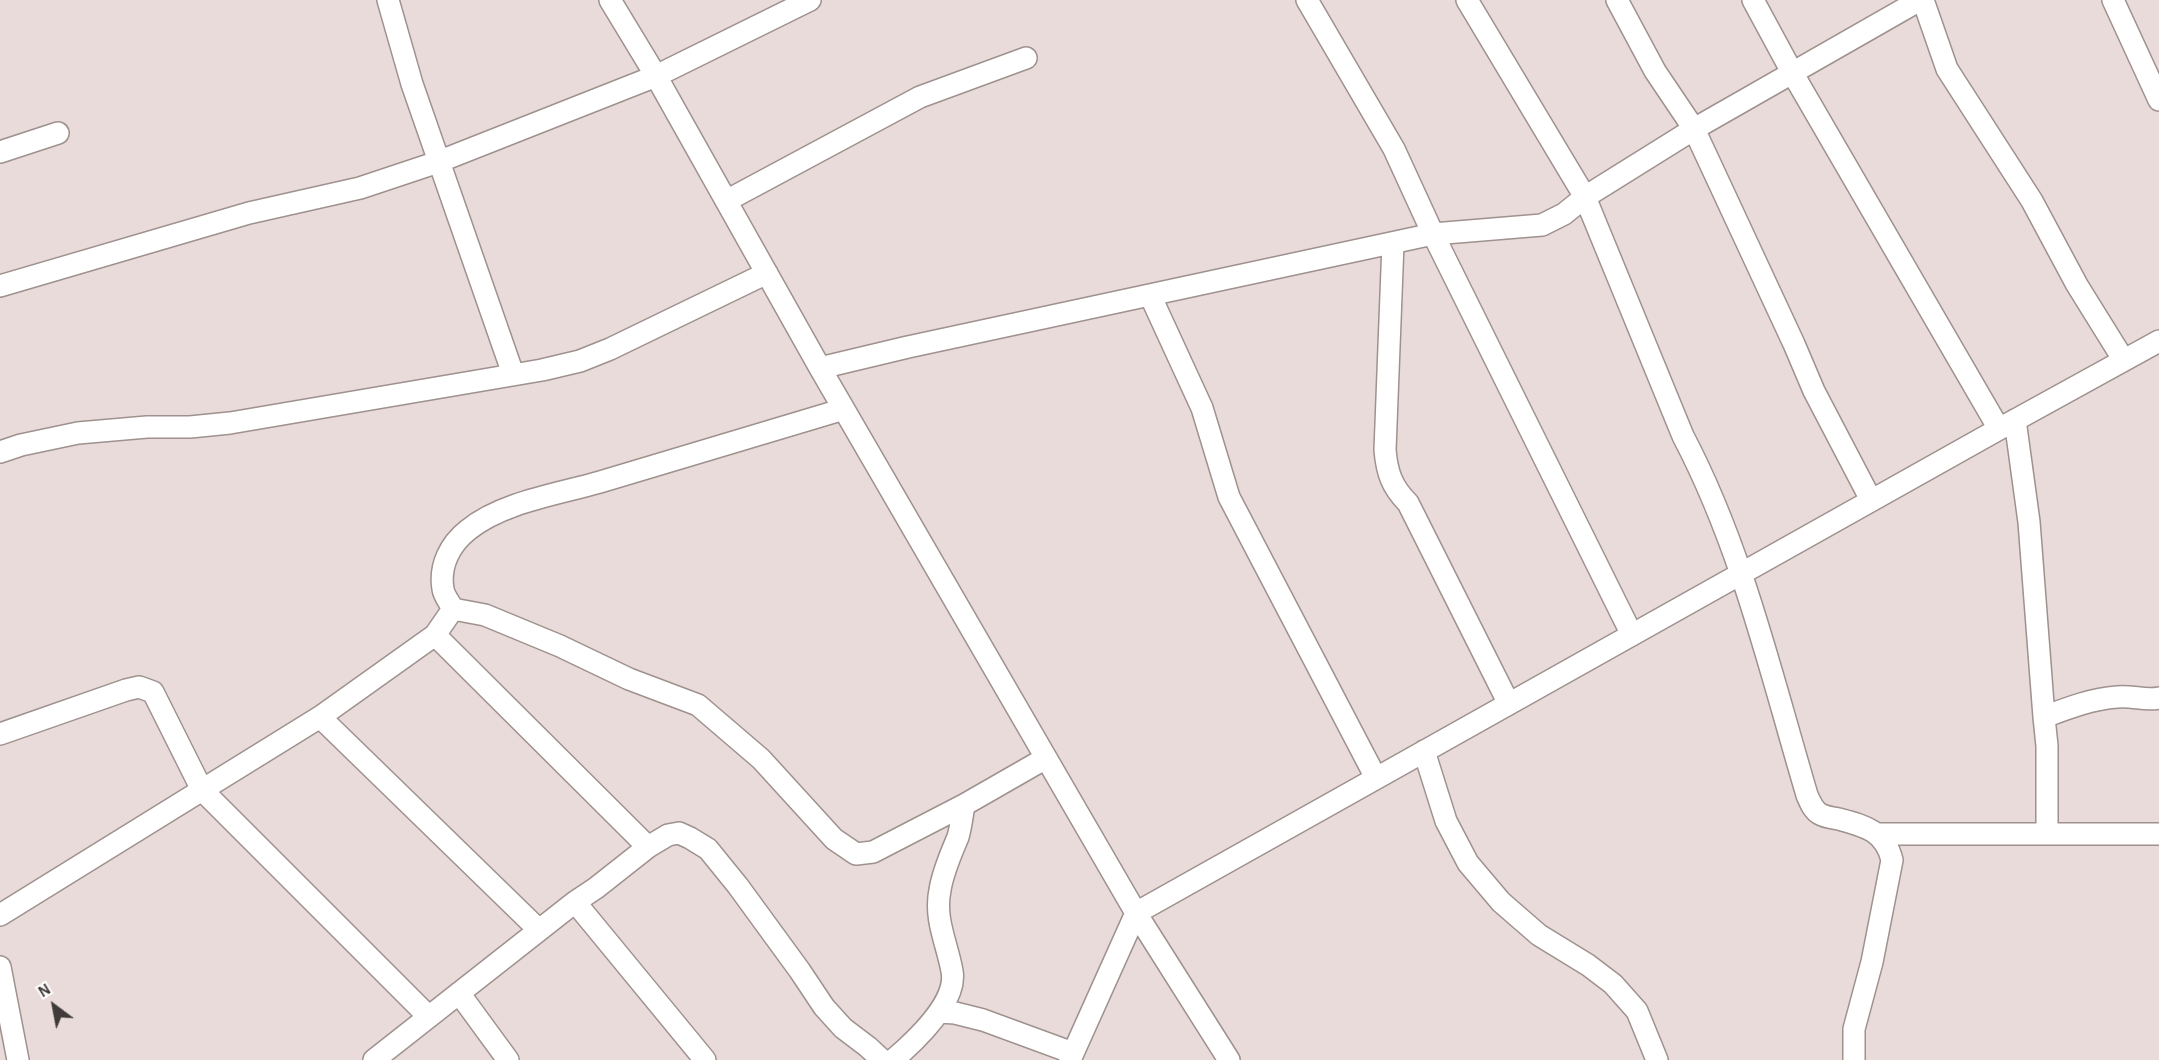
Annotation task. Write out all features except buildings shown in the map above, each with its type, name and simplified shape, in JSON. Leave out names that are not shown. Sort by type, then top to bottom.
[{"type":"street","points":[[388,0],[412,84],[438,162],[513,374]]},
{"type":"street","points":[[610,0],[656,76],[820,368],[1136,913],[1229,1060]]},
{"type":"street","points":[[0,286],[249,213],[360,188],[438,162],[656,76],[810,0]]},
{"type":"street","points":[[1307,0],[1394,149],[1433,234],[1632,635]]},
{"type":"street","points":[[1467,0],[1586,197],[1683,436],[1719,513],[1741,573],[1807,795],[1813,808],[1820,814],[1879,834],[2159,834]]},
{"type":"street","points":[[1617,0],[1655,71],[1694,129],[1814,391],[1871,500]]},
{"type":"street","points":[[1753,0],[1793,74],[2007,425],[2029,522],[2047,746],[2047,834]]},
{"type":"street","points":[[820,368],[1433,234],[1542,225],[1564,214],[1586,197],[1694,129],[1921,0],[1947,69],[2032,201],[2077,285],[2123,359]]},
{"type":"street","points":[[2113,0],[2159,100]]},
{"type":"street","points":[[726,201],[920,97],[1026,58]]},
{"type":"street","points":[[0,152],[58,133]]},
{"type":"street","points":[[1393,243],[1385,450],[1387,472],[1396,491],[1408,503],[1509,704]]},
{"type":"street","points":[[0,453],[78,433],[230,423],[580,361],[767,273]]},
{"type":"street","points":[[1150,295],[1202,408],[1229,497],[1376,778]]},
{"type":"street","points":[[939,1012],[955,1013],[983,1020],[1071,1056],[1136,913],[2123,359],[2159,341]]},
{"type":"street","points":[[453,609],[443,591],[443,568],[450,549],[468,529],[492,516],[536,498],[597,483],[844,409]]},
{"type":"street","points":[[0,915],[320,717],[435,635],[453,609]]},
{"type":"street","points":[[453,609],[485,615],[560,646],[629,679],[698,705],[761,759],[834,839],[856,854],[873,852],[964,806],[1046,758]]},
{"type":"street","points":[[435,635],[648,848]]},
{"type":"street","points":[[0,734],[126,690],[140,687],[153,692],[202,790],[428,1017]]},
{"type":"street","points":[[2044,717],[2088,701],[2120,696],[2148,700],[2159,699]]},
{"type":"street","points":[[320,717],[539,930]]},
{"type":"street","points":[[1424,751],[1446,821],[1468,863],[1501,902],[1539,935],[1614,984],[1637,1011],[1657,1060]]},
{"type":"street","points":[[901,1056],[939,1012],[950,991],[953,974],[939,923],[939,890],[950,854],[959,835],[964,806]]},
{"type":"street","points":[[374,1060],[575,902],[648,848],[668,835],[679,833],[708,849],[770,929],[824,1006],[843,1028],[882,1060]]},
{"type":"street","points":[[1854,1060],[1854,1029],[1872,962],[1892,860],[1889,847],[1879,834]]},
{"type":"street","points":[[575,902],[705,1060]]},
{"type":"street","points":[[0,967],[18,1060]]},
{"type":"street","points":[[459,993],[508,1060]]}]
